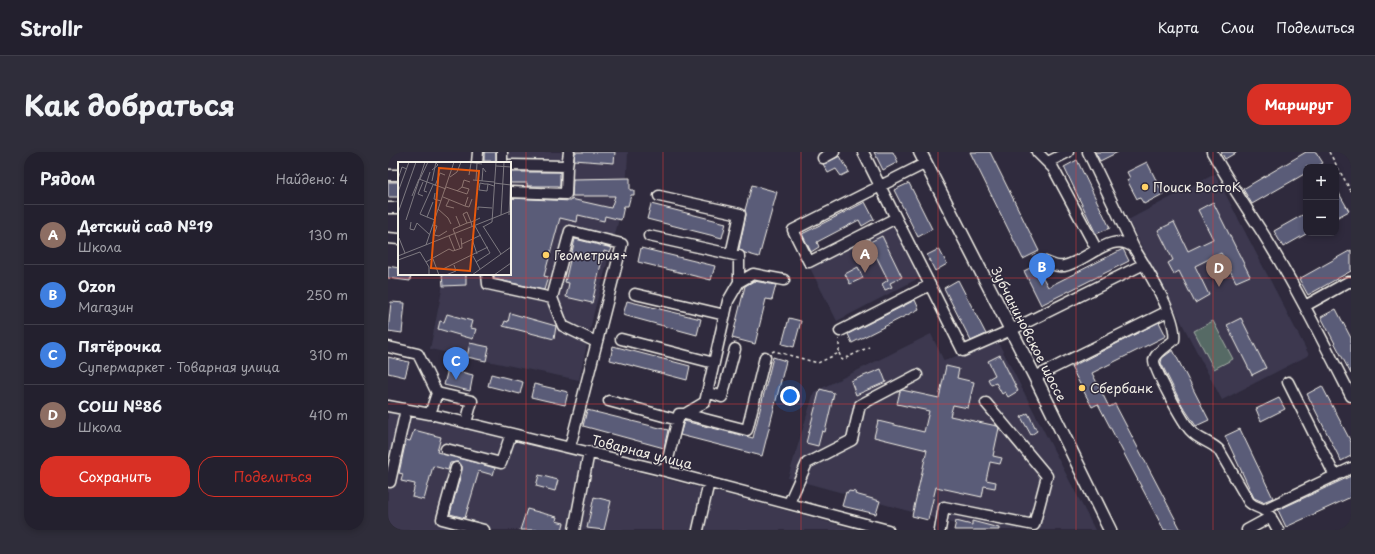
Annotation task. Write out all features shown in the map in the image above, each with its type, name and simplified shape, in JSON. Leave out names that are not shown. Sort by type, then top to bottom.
[{"type":"main road","name":"Зубчаниновское шоссе","points":[[920,152],[1036,377],[1110,530]]},
{"type":"street","points":[[477,162],[478,152]]},
{"type":"street","points":[[511,192],[566,194],[568,152]]},
{"type":"street","points":[[823,158],[834,152]]},
{"type":"street","points":[[863,152],[963,350],[1011,330],[1144,264]]},
{"type":"street","points":[[1037,152],[1048,162],[1057,174],[1097,250]]},
{"type":"street","points":[[1048,162],[1068,152]]},
{"type":"street","points":[[1088,152],[1134,248],[1144,264],[1168,311],[1174,340],[1157,354],[1154,360],[1158,372],[1191,432],[1212,444],[1219,450],[1249,502],[1254,507],[1267,514],[1278,530]]},
{"type":"street","points":[[1212,152],[1305,306],[1351,396]]},
{"type":"street","points":[[896,218],[809,262],[793,230],[926,163]]},
{"type":"street","points":[[511,164],[568,166]]},
{"type":"street","points":[[388,175],[398,174]]},
{"type":"street","points":[[659,196],[740,214],[731,254]]},
{"type":"street","points":[[570,447],[622,244],[570,231],[552,298],[562,326],[596,342]]},
{"type":"street","points":[[649,236],[739,256],[739,282],[728,301],[705,402],[681,417],[665,471]]},
{"type":"street","points":[[388,238],[398,239]]},
{"type":"street","points":[[1041,261],[1057,266],[1064,266],[1076,262],[1097,250],[1115,243],[1125,242],[1134,248]]},
{"type":"street","points":[[739,282],[753,274],[784,280]]},
{"type":"street","points":[[487,275],[488,284],[552,298]]},
{"type":"street","points":[[1305,306],[1348,282],[1351,282]]},
{"type":"street","points":[[840,331],[930,285]]},
{"type":"street","points":[[635,294],[725,315]]},
{"type":"street","points":[[1036,377],[1168,311]]},
{"type":"street","points":[[621,339],[714,363]]},
{"type":"street","points":[[388,347],[418,354],[437,393],[430,414]]},
{"type":"street","points":[[707,392],[722,397],[735,349]]},
{"type":"street","points":[[609,401],[747,430],[765,357]]},
{"type":"street","points":[[789,503],[807,463],[852,440],[860,405],[917,375]]},
{"type":"street","points":[[1288,382],[1335,476]]},
{"type":"street","points":[[437,393],[472,401],[466,423]]},
{"type":"street","points":[[940,530],[944,507],[1034,525],[1047,476],[986,402]]},
{"type":"street","name":"Товарная улица","points":[[388,406],[430,414],[570,447],[709,482],[888,530]]},
{"type":"street","points":[[390,482],[406,409]]},
{"type":"street","points":[[446,449],[501,463],[511,434]]},
{"type":"street","points":[[574,530],[589,452]]},
{"type":"street","points":[[456,468],[442,518],[484,530]]},
{"type":"street","points":[[1247,530],[1267,514],[1351,468]]},
{"type":"street","points":[[698,530],[709,482]]},
{"type":"path","points":[[1329,152],[1351,191]]},
{"type":"path","points":[[840,331],[839,353],[842,360],[869,347]]},
{"type":"path","points":[[765,357],[774,351],[818,364],[839,353]]},
{"type":"shaded area","points":[[475,152],[628,152],[626,193],[594,312],[579,380],[430,349],[442,290],[442,275],[511,275],[511,162],[475,162]]},
{"type":"shaded area","points":[[1215,174],[1309,355],[1222,400],[1128,220]]},
{"type":"shaded area","points":[[892,225],[919,278],[837,321],[810,268]]},
{"type":"shaded area","points":[[931,334],[944,361],[997,340],[1095,530],[978,530],[788,478],[814,392]]},
{"type":"shaded area","points":[[388,410],[413,414],[759,503],[857,530],[388,530]]},
{"type":"green space","points":[[1213,321],[1233,359],[1214,369],[1194,331]]},
{"type":"building","points":[[484,152],[496,152],[496,161],[484,161]]},
{"type":"building","points":[[575,152],[615,152],[614,163],[574,160]]},
{"type":"building","points":[[874,152],[893,152],[898,162],[883,170]]},
{"type":"building","points":[[970,152],[990,152],[1039,251],[1023,259]]},
{"type":"building","points":[[1095,152],[1118,152],[1100,161]]},
{"type":"building","points":[[1221,152],[1237,152],[1225,159]]},
{"type":"building","points":[[1306,152],[1316,152],[1323,163],[1303,164],[1303,175],[1252,204],[1243,189]]},
{"type":"building","points":[[840,156],[849,172],[841,176],[836,169],[828,173],[823,164]]},
{"type":"building","points":[[1077,160],[1110,228],[1096,234],[1064,167]]},
{"type":"building","name":"Поиск ВостоК","points":[[1147,162],[1163,194],[1144,204],[1140,198],[1137,199],[1127,180],[1130,178],[1127,172]]},
{"type":"building","points":[[511,172],[560,172],[560,186],[527,186],[527,183],[511,183]]},
{"type":"building","points":[[630,178],[630,190],[634,190],[634,195],[631,195],[628,206],[624,206],[621,220],[605,216],[604,221],[578,215],[577,222],[560,218],[544,276],[548,277],[544,290],[494,279],[494,275],[511,275],[511,198],[571,201],[571,199],[611,208],[615,196],[572,196],[573,179]]},
{"type":"building","points":[[388,182],[398,182],[398,197],[388,197]]},
{"type":"building","points":[[909,183],[932,229],[918,237],[894,190]]},
{"type":"building","points":[[752,185],[777,192],[759,257],[745,253],[739,249],[746,215],[745,210]]},
{"type":"building","points":[[1339,193],[1349,211],[1339,216]]},
{"type":"building","points":[[865,202],[874,219],[862,226],[859,220],[817,242],[819,247],[811,252],[802,234]]},
{"type":"building","points":[[1213,202],[1250,276],[1236,282],[1221,253],[1195,266],[1209,295],[1195,303],[1179,271],[1174,274],[1168,263],[1173,260],[1158,230],[1174,222],[1188,251],[1213,239],[1198,210]]},
{"type":"building","points":[[651,204],[726,223],[722,238],[647,219]]},
{"type":"building","points":[[1303,215],[1303,236],[1283,247],[1274,231]]},
{"type":"building","points":[[882,236],[902,277],[890,283],[892,287],[885,290],[882,284],[888,280],[871,246],[865,249],[861,243],[869,239],[870,242]]},
{"type":"building","points":[[575,239],[612,248],[610,253],[604,251],[592,303],[566,297],[569,283],[565,282]]},
{"type":"building","points":[[641,248],[715,266],[711,280],[638,262]]},
{"type":"building","points":[[939,249],[947,264],[935,271],[927,255]]},
{"type":"building","points":[[1123,249],[1129,261],[1041,305],[1024,271],[1036,265],[1048,287]]},
{"type":"building","points":[[1351,250],[1351,271],[1308,295],[1299,279]]},
{"type":"building","points":[[388,266],[398,268],[398,275],[411,275],[410,281],[388,278]]},
{"type":"building","points":[[858,267],[863,278],[850,284],[845,274]]},
{"type":"building","points":[[442,275],[466,275],[466,285],[443,286]]},
{"type":"building","points":[[958,280],[986,334],[971,341],[944,288]]},
{"type":"building","points":[[754,281],[776,285],[772,300],[766,299],[755,344],[732,338],[745,286]]},
{"type":"building","points":[[915,300],[919,309],[852,343],[848,334]]},
{"type":"building","points":[[627,301],[701,319],[697,335],[623,315]]},
{"type":"building","points":[[391,302],[405,303],[402,333],[388,331]]},
{"type":"building","points":[[1336,309],[1351,338],[1351,374],[1321,317]]},
{"type":"building","points":[[510,313],[556,326],[554,339],[503,326],[505,321],[508,322]]},
{"type":"building","points":[[447,314],[472,321],[470,328],[476,329],[473,339],[438,329],[440,321],[444,322]]},
{"type":"building","points":[[789,318],[801,321],[794,347],[782,344]]},
{"type":"building","points":[[1241,318],[1266,368],[1252,375],[1227,325]]},
{"type":"building","points":[[1159,322],[1166,336],[1092,373],[1109,407],[1115,404],[1181,530],[1164,530],[1098,404],[1092,407],[1071,367]]},
{"type":"building","points":[[470,343],[489,347],[486,361],[467,357]]},
{"type":"building","points":[[613,346],[690,366],[687,380],[610,360]]},
{"type":"building","points":[[453,349],[466,352],[461,372],[473,375],[470,391],[444,385]]},
{"type":"building","points":[[1173,350],[1209,420],[1196,426],[1182,405],[1161,363],[1162,358]]},
{"type":"building","points":[[1000,355],[1018,391],[1008,397],[1005,392],[1002,394],[996,383],[991,385],[988,379],[995,375],[988,361]]},
{"type":"building","points":[[388,357],[409,362],[405,377],[388,373]]},
{"type":"building","points":[[773,357],[786,361],[762,456],[680,435],[684,421],[753,438]]},
{"type":"building","points":[[946,366],[959,369],[957,378],[974,382],[968,408],[953,405],[950,416],[997,426],[999,428],[993,456],[1002,458],[1000,464],[990,462],[986,480],[996,482],[995,488],[984,486],[982,497],[936,487],[928,520],[912,516],[927,450],[874,437],[878,421],[924,432],[929,411],[897,404],[900,391],[902,390],[939,398]]},
{"type":"building","points":[[881,369],[886,382],[856,395],[851,381]]},
{"type":"building","points":[[491,374],[523,382],[520,394],[488,386]]},
{"type":"building","points":[[534,384],[568,392],[565,405],[531,397]]},
{"type":"building","points":[[1322,386],[1351,442],[1351,456],[1341,461],[1307,394]]},
{"type":"building","points":[[820,389],[834,393],[825,432],[822,431],[818,446],[806,443]]},
{"type":"building","points":[[1279,398],[1285,409],[1261,421],[1256,409]]},
{"type":"building","points":[[587,410],[668,430],[664,448],[583,426]]},
{"type":"building","points":[[1028,413],[1037,431],[1031,435],[1021,417]]},
{"type":"building","points":[[1240,429],[1273,498],[1263,502],[1254,498],[1225,436]]},
{"type":"building","points":[[414,430],[441,437],[437,452],[495,468],[493,475],[479,471],[465,518],[450,514],[462,470],[462,466],[458,462],[450,463],[448,470],[433,466],[424,500],[412,497],[415,484],[401,481],[403,474],[399,473],[406,440],[410,441]]},
{"type":"building","points":[[539,475],[558,480],[555,491],[536,486]]},
{"type":"building","points":[[1351,476],[1351,497],[1286,527],[1278,510]]},
{"type":"building","points":[[848,491],[856,492],[855,494],[880,501],[876,514],[842,506],[846,492],[848,493]]},
{"type":"building","points":[[594,497],[611,501],[604,530],[587,528]]},
{"type":"building","points":[[527,509],[557,517],[556,521],[564,523],[562,530],[520,530]]},
{"type":"building","points":[[956,521],[972,525],[972,521],[999,528],[999,530],[954,530]]},
{"type":"place","name":"Поиск ВостоК","points":[[1145,187]]},
{"type":"place","name":"Геометрия+","points":[[546,255]]},
{"type":"place","name":"Детский сад №19","points":[[865,273]]},
{"type":"place","name":"Ozon","points":[[1042,286]]},
{"type":"place","name":"СОШ №86","points":[[1219,287]]},
{"type":"place","name":"Пятёрочка","points":[[456,380]]},
{"type":"place","name":"Сбербанк","points":[[1082,388]]}]
